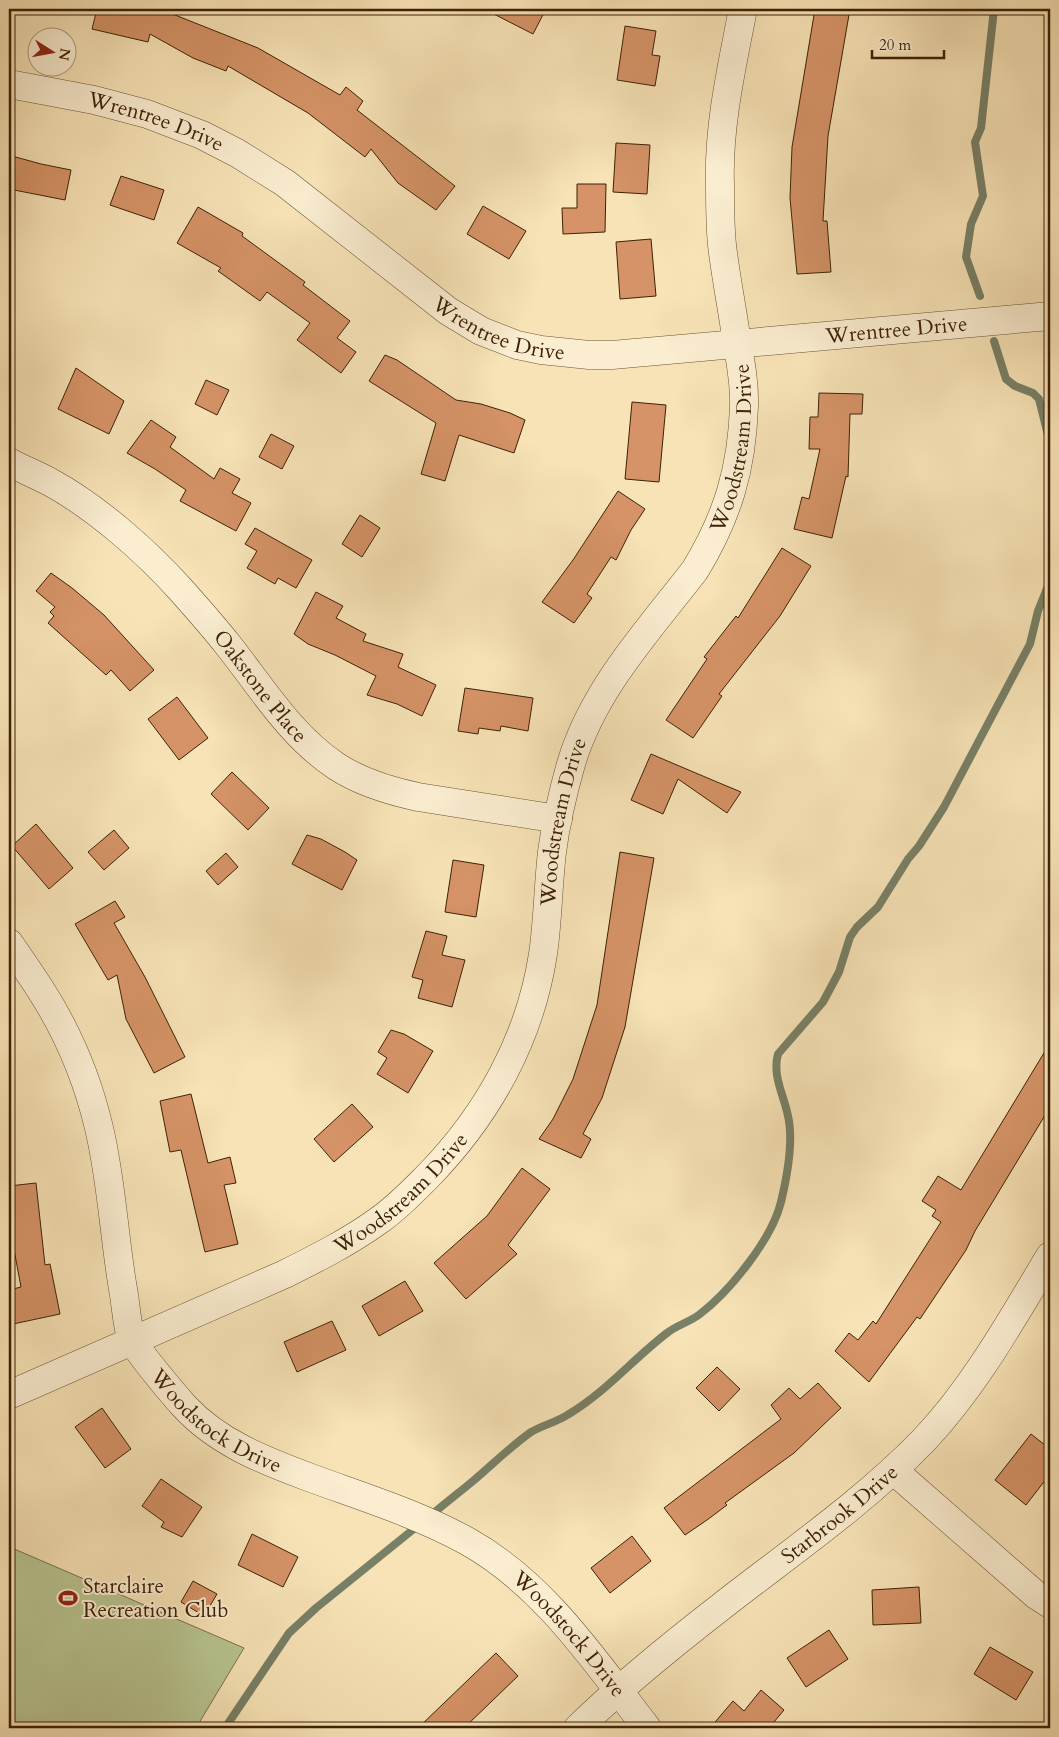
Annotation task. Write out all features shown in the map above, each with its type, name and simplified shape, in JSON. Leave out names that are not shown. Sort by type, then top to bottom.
[{"type":"street","name":"Woodstream Drive","points":[[9,1395],[285,1274],[323,1255],[378,1221],[413,1192],[453,1150],[480,1114],[507,1068],[522,1033],[538,980],[543,953],[552,851],[572,762],[589,719],[612,678],[695,570],[726,511],[733,488],[741,451],[743,381],[722,244],[720,182],[721,150],[728,88],[743,9]]},
{"type":"street","name":"Wrentree Drive","points":[[9,84],[94,100],[148,114],[202,135],[237,153],[285,183],[448,311],[480,331],[517,345],[541,350],[612,355],[1050,316]]},
{"type":"street","name":"Oakstone Place","points":[[9,462],[50,482],[83,502],[131,540],[180,588],[228,645],[272,705],[302,738],[336,766],[358,778],[397,792],[558,819]]},
{"type":"street","name":"Woodstock Drive","points":[[9,943],[43,993],[60,1023],[82,1074],[99,1126],[110,1183],[118,1264],[132,1340],[184,1406],[200,1421],[226,1440],[265,1461],[425,1520],[468,1541],[489,1555],[525,1582],[557,1615],[647,1728]]},
{"type":"street","name":"Starbrook Drive","points":[[578,1728],[644,1668],[837,1519],[893,1470],[925,1438],[972,1380],[993,1350],[1050,1256]]},
{"type":"street","points":[[893,1470],[1036,1595],[1050,1604]]},
{"type":"green space","name":"Starclaire Recreation Club","points":[[9,1541],[12,1548],[244,1648],[196,1728],[9,1728]]},
{"type":"building","points":[[97,9],[155,9],[165,11],[258,48],[340,95],[346,87],[363,101],[357,110],[455,186],[436,210],[398,183],[371,149],[365,157],[308,113],[228,66],[226,71],[193,58],[150,34],[148,42],[92,29]]},
{"type":"building","points":[[484,9],[546,9],[533,34]]},
{"type":"building","points":[[815,9],[850,9],[828,136],[823,221],[827,221],[831,272],[797,274],[790,198],[792,147]]},
{"type":"building","points":[[625,26],[656,31],[652,55],[660,56],[655,86],[617,80]]},
{"type":"building","points":[[616,143],[650,145],[647,194],[613,192]]},
{"type":"building","points":[[12,156],[71,170],[65,200],[9,189],[9,171]]},
{"type":"building","points":[[121,176],[164,190],[154,220],[110,205]]},
{"type":"building","points":[[577,184],[606,184],[605,232],[563,234],[562,208],[577,208]]},
{"type":"building","points":[[483,206],[526,231],[509,259],[467,234]]},
{"type":"building","points":[[198,207],[243,233],[242,236],[305,282],[303,285],[350,321],[337,338],[356,352],[341,373],[297,340],[310,323],[267,292],[260,301],[218,271],[221,268],[177,243]]},
{"type":"building","points":[[651,239],[656,296],[620,299],[616,242]]},
{"type":"building","points":[[385,355],[397,360],[456,400],[481,404],[525,420],[514,453],[459,435],[445,481],[421,474],[436,423],[369,381]]},
{"type":"building","points":[[76,368],[124,401],[109,434],[58,409]]},
{"type":"building","points":[[206,380],[229,390],[217,415],[195,404]]},
{"type":"building","points":[[819,393],[863,394],[862,414],[850,414],[848,477],[846,476],[832,538],[794,529],[802,497],[809,499],[820,449],[809,449],[810,417],[818,417]]},
{"type":"building","points":[[632,402],[666,405],[659,482],[625,479]]},
{"type":"building","points":[[151,420],[176,437],[170,447],[214,479],[220,468],[240,479],[232,493],[251,503],[236,531],[180,501],[186,490],[127,453]]},
{"type":"building","points":[[271,434],[294,446],[282,469],[259,457]]},
{"type":"building","points":[[618,491],[645,509],[631,530],[616,560],[611,557],[587,594],[592,598],[574,623],[542,602],[573,560]]},
{"type":"building","points":[[360,515],[380,528],[362,557],[342,544]]},
{"type":"building","points":[[255,528],[312,560],[296,588],[278,578],[275,584],[247,568],[257,551],[245,544]]},
{"type":"building","points":[[782,548],[811,566],[780,616],[719,694],[722,696],[693,738],[666,720],[707,659],[704,657],[736,616],[738,618]]},
{"type":"building","points":[[51,573],[104,615],[154,670],[130,691],[111,670],[106,675],[48,623],[54,616],[50,612],[55,607],[36,591]]},
{"type":"building","points":[[316,592],[343,606],[336,618],[366,634],[363,641],[403,654],[398,667],[436,685],[422,716],[397,704],[367,695],[376,676],[335,655],[308,644],[294,634]]},
{"type":"building","points":[[465,688],[533,698],[528,731],[501,726],[500,731],[479,728],[478,734],[458,731]]},
{"type":"building","points":[[177,697],[208,738],[179,760],[148,719]]},
{"type":"building","points":[[651,754],[741,792],[727,813],[678,779],[663,814],[631,800]]},
{"type":"building","points":[[232,772],[269,808],[248,830],[211,794]]},
{"type":"building","points":[[36,824],[73,868],[49,889],[12,846]]},
{"type":"building","points":[[114,830],[129,848],[104,870],[88,852]]},
{"type":"building","points":[[307,835],[321,839],[357,860],[342,890],[292,864]]},
{"type":"building","points":[[620,852],[654,858],[625,1027],[602,1098],[583,1134],[591,1139],[581,1158],[539,1139],[553,1119],[573,1079],[597,1005]]},
{"type":"building","points":[[226,853],[238,867],[218,885],[206,871]]},
{"type":"building","points":[[453,860],[484,865],[476,917],[445,912]]},
{"type":"building","points":[[115,901],[125,917],[114,923],[145,977],[185,1057],[154,1073],[126,1019],[117,975],[108,980],[75,924]]},
{"type":"building","points":[[426,931],[447,936],[442,955],[465,960],[452,1007],[418,998],[423,980],[412,977]]},
{"type":"building","points":[[391,1030],[404,1034],[433,1051],[408,1093],[377,1074],[387,1058],[378,1052]]},
{"type":"building","points":[[1050,1043],[1050,1107],[975,1231],[966,1250],[920,1319],[917,1317],[869,1382],[835,1351],[849,1333],[858,1340],[873,1321],[876,1324],[941,1222],[932,1216],[936,1210],[922,1201],[938,1176],[961,1190]]},
{"type":"building","points":[[191,1094],[208,1163],[230,1157],[236,1183],[224,1185],[238,1244],[205,1252],[181,1150],[170,1152],[160,1101]]},
{"type":"building","points":[[352,1104],[373,1127],[334,1162],[314,1139]]},
{"type":"building","points":[[522,1168],[550,1189],[508,1245],[517,1254],[466,1299],[434,1263],[487,1216]]},
{"type":"building","points":[[36,1183],[45,1265],[50,1264],[60,1314],[13,1324],[9,1304],[9,1290],[21,1287],[12,1239],[9,1240],[9,1186]]},
{"type":"building","points":[[405,1281],[423,1311],[379,1336],[362,1306]]},
{"type":"building","points":[[332,1321],[346,1350],[297,1372],[284,1342]]},
{"type":"building","points":[[717,1367],[740,1389],[719,1411],[696,1388]]},
{"type":"building","points":[[818,1383],[841,1408],[794,1453],[725,1503],[727,1505],[685,1535],[664,1508],[781,1419],[771,1405],[789,1388],[800,1399]]},
{"type":"building","points":[[102,1408],[131,1449],[105,1468],[75,1427]]},
{"type":"building","points":[[1031,1434],[1050,1449],[1050,1474],[1026,1505],[995,1480]]},
{"type":"building","points":[[161,1479],[202,1507],[182,1537],[161,1527],[164,1522],[142,1506]]},
{"type":"building","points":[[252,1534],[298,1557],[283,1587],[238,1565]]},
{"type":"building","points":[[632,1536],[651,1561],[610,1593],[591,1568]]},
{"type":"building","points":[[193,1581],[217,1594],[204,1616],[181,1602]]},
{"type":"building","points":[[919,1587],[921,1623],[873,1625],[872,1590]]},
{"type":"building","points":[[829,1630],[848,1659],[806,1687],[787,1658]]},
{"type":"building","points":[[990,1647],[1033,1672],[1016,1700],[974,1674]]},
{"type":"building","points":[[496,1653],[518,1676],[464,1728],[418,1728]]},
{"type":"building","points":[[761,1690],[784,1710],[769,1728],[710,1728],[733,1701],[744,1711]]},
{"type":"waterway","points":[[980,296],[966,257],[971,224],[983,196],[975,142],[981,128],[994,9]]},
{"type":"waterway","points":[[994,341],[1006,379],[1015,386],[1033,393],[1039,399],[1050,443]]},
{"type":"waterway","points":[[435,1512],[531,1432],[564,1417],[583,1405],[667,1333],[700,1314],[724,1292],[759,1248],[769,1232],[781,1202],[789,1159],[790,1126],[777,1078],[778,1054],[823,1002],[839,972],[850,937],[857,927],[878,907],[944,807],[1030,644],[1038,611],[1050,581]]},
{"type":"waterway","points":[[225,1728],[289,1633],[316,1608],[415,1528]]},
{"type":"place","name":"Starclaire Recreation Club","points":[[68,1598]]}]
